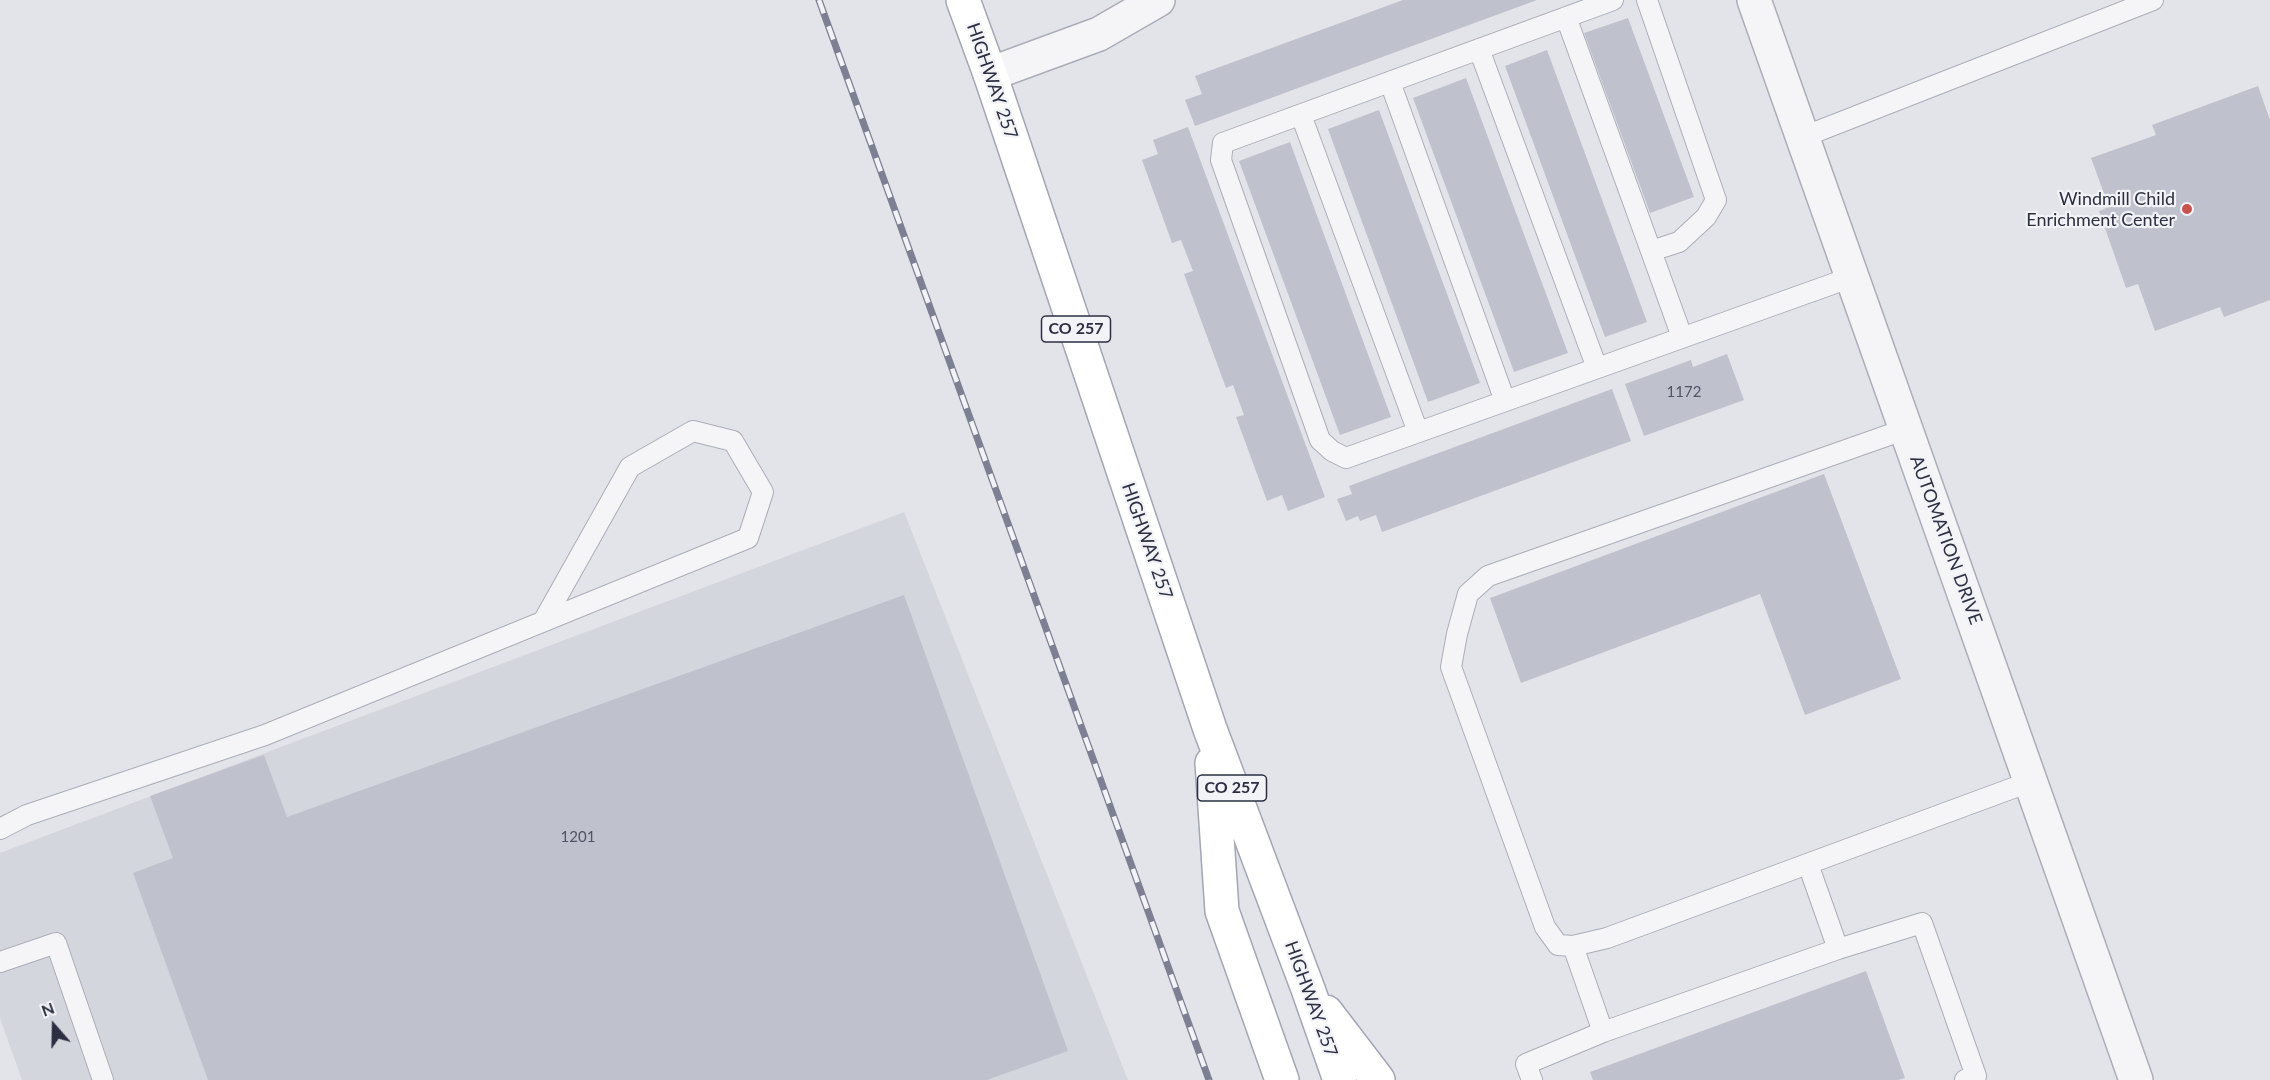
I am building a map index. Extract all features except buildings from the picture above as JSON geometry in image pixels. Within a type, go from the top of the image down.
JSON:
[{"type":"main road","name":"HIGHWAY 257","points":[[963,0],[990,74],[1210,729],[1340,1080]]},
{"type":"main road","points":[[1210,729],[1222,911],[1282,1080]]},
{"type":"main road","points":[[1308,989],[1377,1080]]},
{"type":"street","points":[[990,74],[1099,34],[1158,0]]},
{"type":"street","name":"AUTOMATION DRIVE","points":[[1754,0],[2136,1080]]},
{"type":"lane","points":[[1612,0],[1223,143],[1221,160],[1320,440],[1332,451],[1346,458],[1852,277]]},
{"type":"lane","points":[[1647,0],[1716,200],[1706,216],[1679,242],[1651,251]]},
{"type":"lane","points":[[1803,137],[2153,0]]},
{"type":"lane","points":[[1566,17],[1682,337]]},
{"type":"lane","points":[[1479,49],[1597,368]]},
{"type":"lane","points":[[1390,82],[1505,401]]},
{"type":"lane","points":[[1301,115],[1418,432]]},
{"type":"lane","points":[[1906,429],[1488,576],[1468,594],[1451,668],[1545,927],[1558,945],[1574,946],[1607,938],[2032,781]]},
{"type":"lane","points":[[0,830],[27,815],[265,735],[748,537],[763,492],[733,441],[693,431],[630,468],[544,620]]},
{"type":"lane","points":[[1808,864],[1838,949]]},
{"type":"lane","points":[[1532,1080],[1526,1064],[1602,1032],[1838,949],[1922,923],[1971,1078]]},
{"type":"lane","points":[[0,962],[56,943],[104,1080]]},
{"type":"lane","points":[[1574,946],[1602,1032]]},
{"type":"shaded area","points":[[904,512],[1128,1080],[22,1080],[0,1018],[0,853]]},
{"type":"railway","points":[[819,0],[1209,1080]]},
{"type":"place","name":"Windmill Child Enrichment Center","points":[[2187,209]]}]
